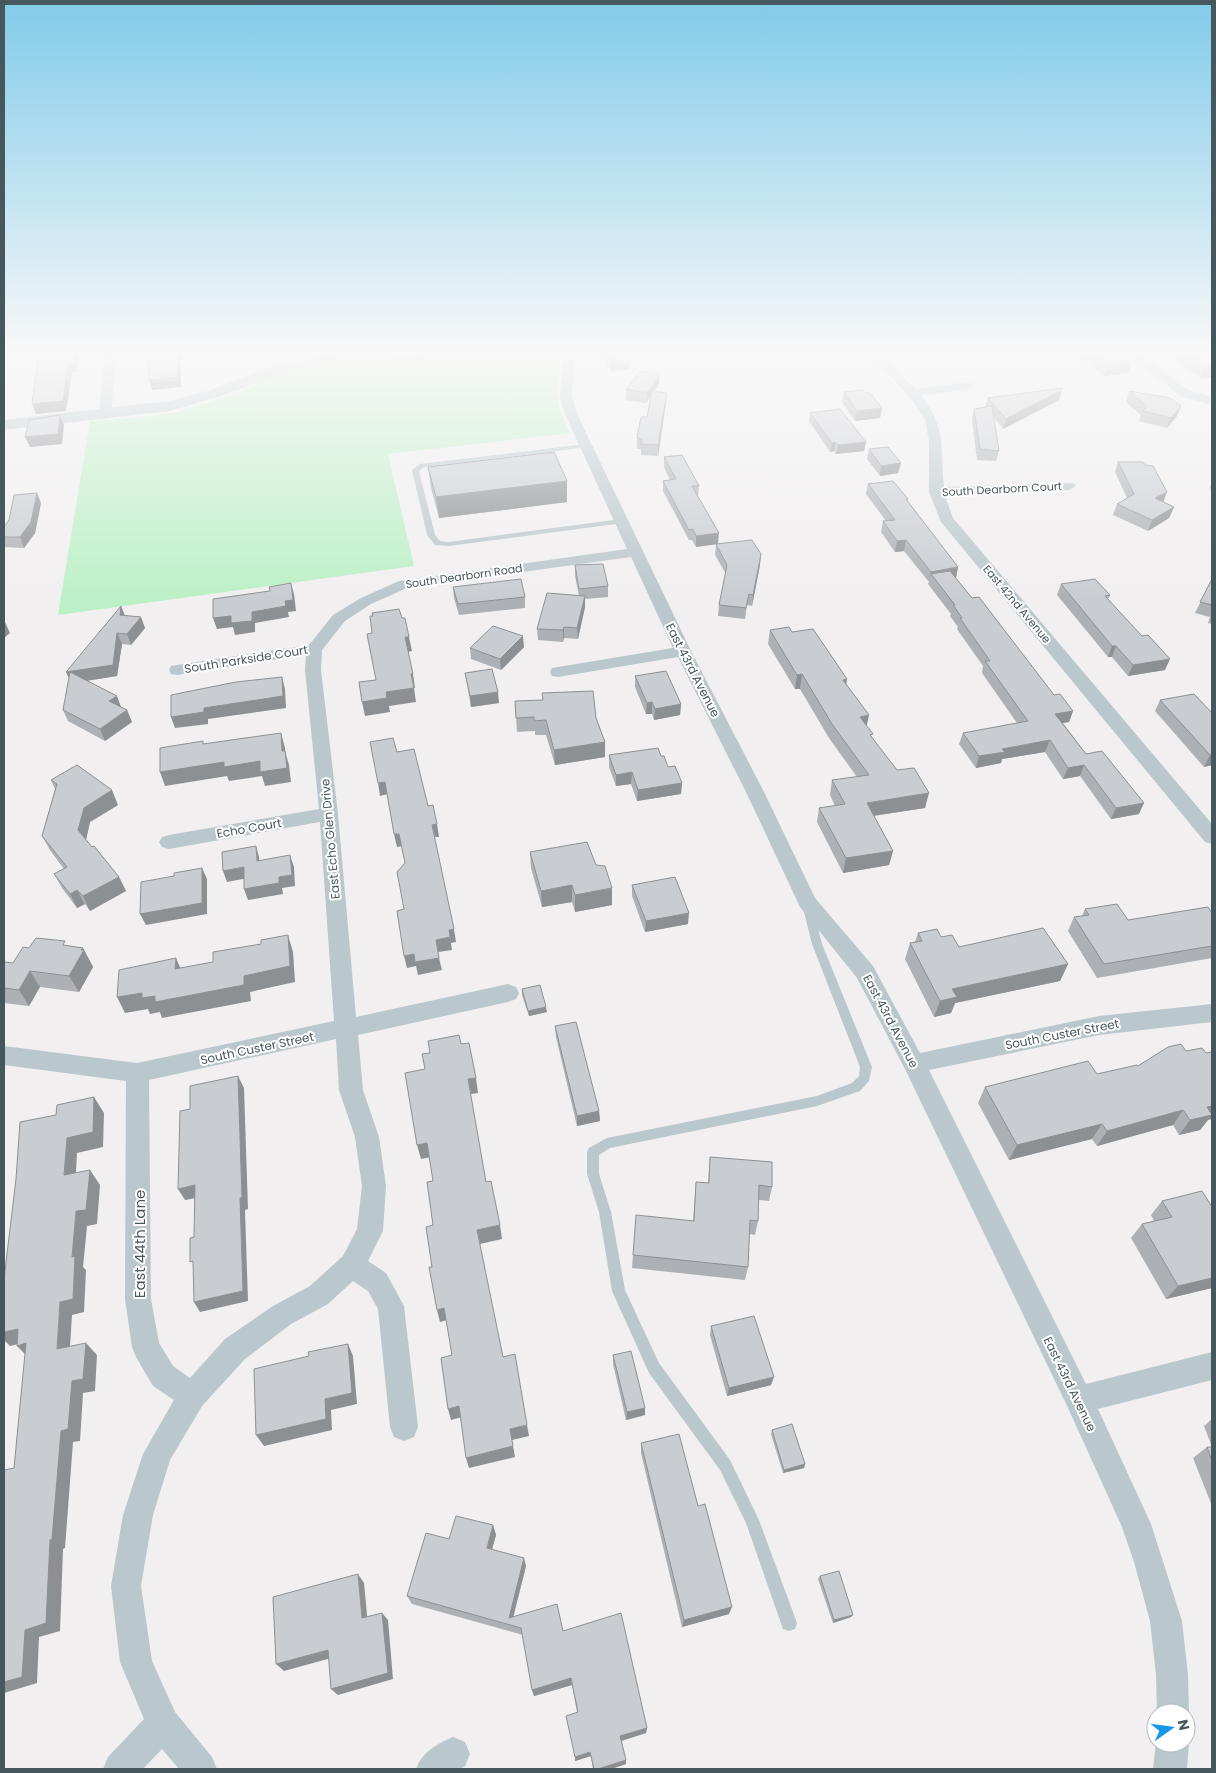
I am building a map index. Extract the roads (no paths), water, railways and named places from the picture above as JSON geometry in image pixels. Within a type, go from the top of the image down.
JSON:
[{"type":"street","name":"East 43rd Avenue","points":[[580,434],[683,652],[755,792],[807,902],[865,972],[914,1064],[1079,1400],[1136,1524],[1149,1562],[1166,1621],[1172,1675],[1173,1703]]},
{"type":"street","name":"East 42nd Avenue","points":[[934,434],[936,492],[938,505],[946,520],[1212,837]]},
{"type":"street","name":"South Dearborn Court","points":[[936,492],[1069,486]]},
{"type":"street","name":"South Dearborn Road","points":[[314,649],[339,618],[366,601],[404,584],[636,552]]},
{"type":"street","name":"South Parkside Court","points":[[177,670],[314,649]]},
{"type":"street","name":"East Echo Glen Drive","points":[[200,1769],[163,1724],[136,1662],[126,1586],[138,1515],[158,1454],[192,1396],[235,1350],[282,1315],[319,1295],[352,1265],[370,1232],[374,1186],[367,1137],[351,1090],[329,814],[313,670],[314,649]]},
{"type":"street","points":[[558,672],[683,652]]},
{"type":"street","name":"Echo Court","points":[[169,842],[329,814]]},
{"type":"street","name":"South Custer Street","points":[[4,1055],[137,1073],[508,993]]},
{"type":"street","name":"South Custer Street","points":[[914,1064],[1111,1024],[1166,1015],[1212,1013]]},
{"type":"street","name":"East 44th Lane","points":[[137,1073],[140,1158],[138,1299],[146,1347],[163,1376],[192,1396]]},
{"type":"street","points":[[352,1265],[377,1282],[391,1306],[404,1427]]},
{"type":"street","points":[[1079,1400],[1212,1366]]},
{"type":"street","points":[[120,1769],[163,1724]]},
{"type":"street","points":[[1170,1769],[1171,1753]]},
{"type":"lane","points":[[586,446],[422,465],[415,470],[431,536],[438,543],[449,544],[621,521]]},
{"type":"lane","points":[[789,1623],[752,1520],[725,1465],[654,1368],[619,1291],[605,1212],[593,1174],[593,1152],[607,1143],[817,1101],[856,1087],[865,1078],[866,1067],[816,944],[807,902]]}]
